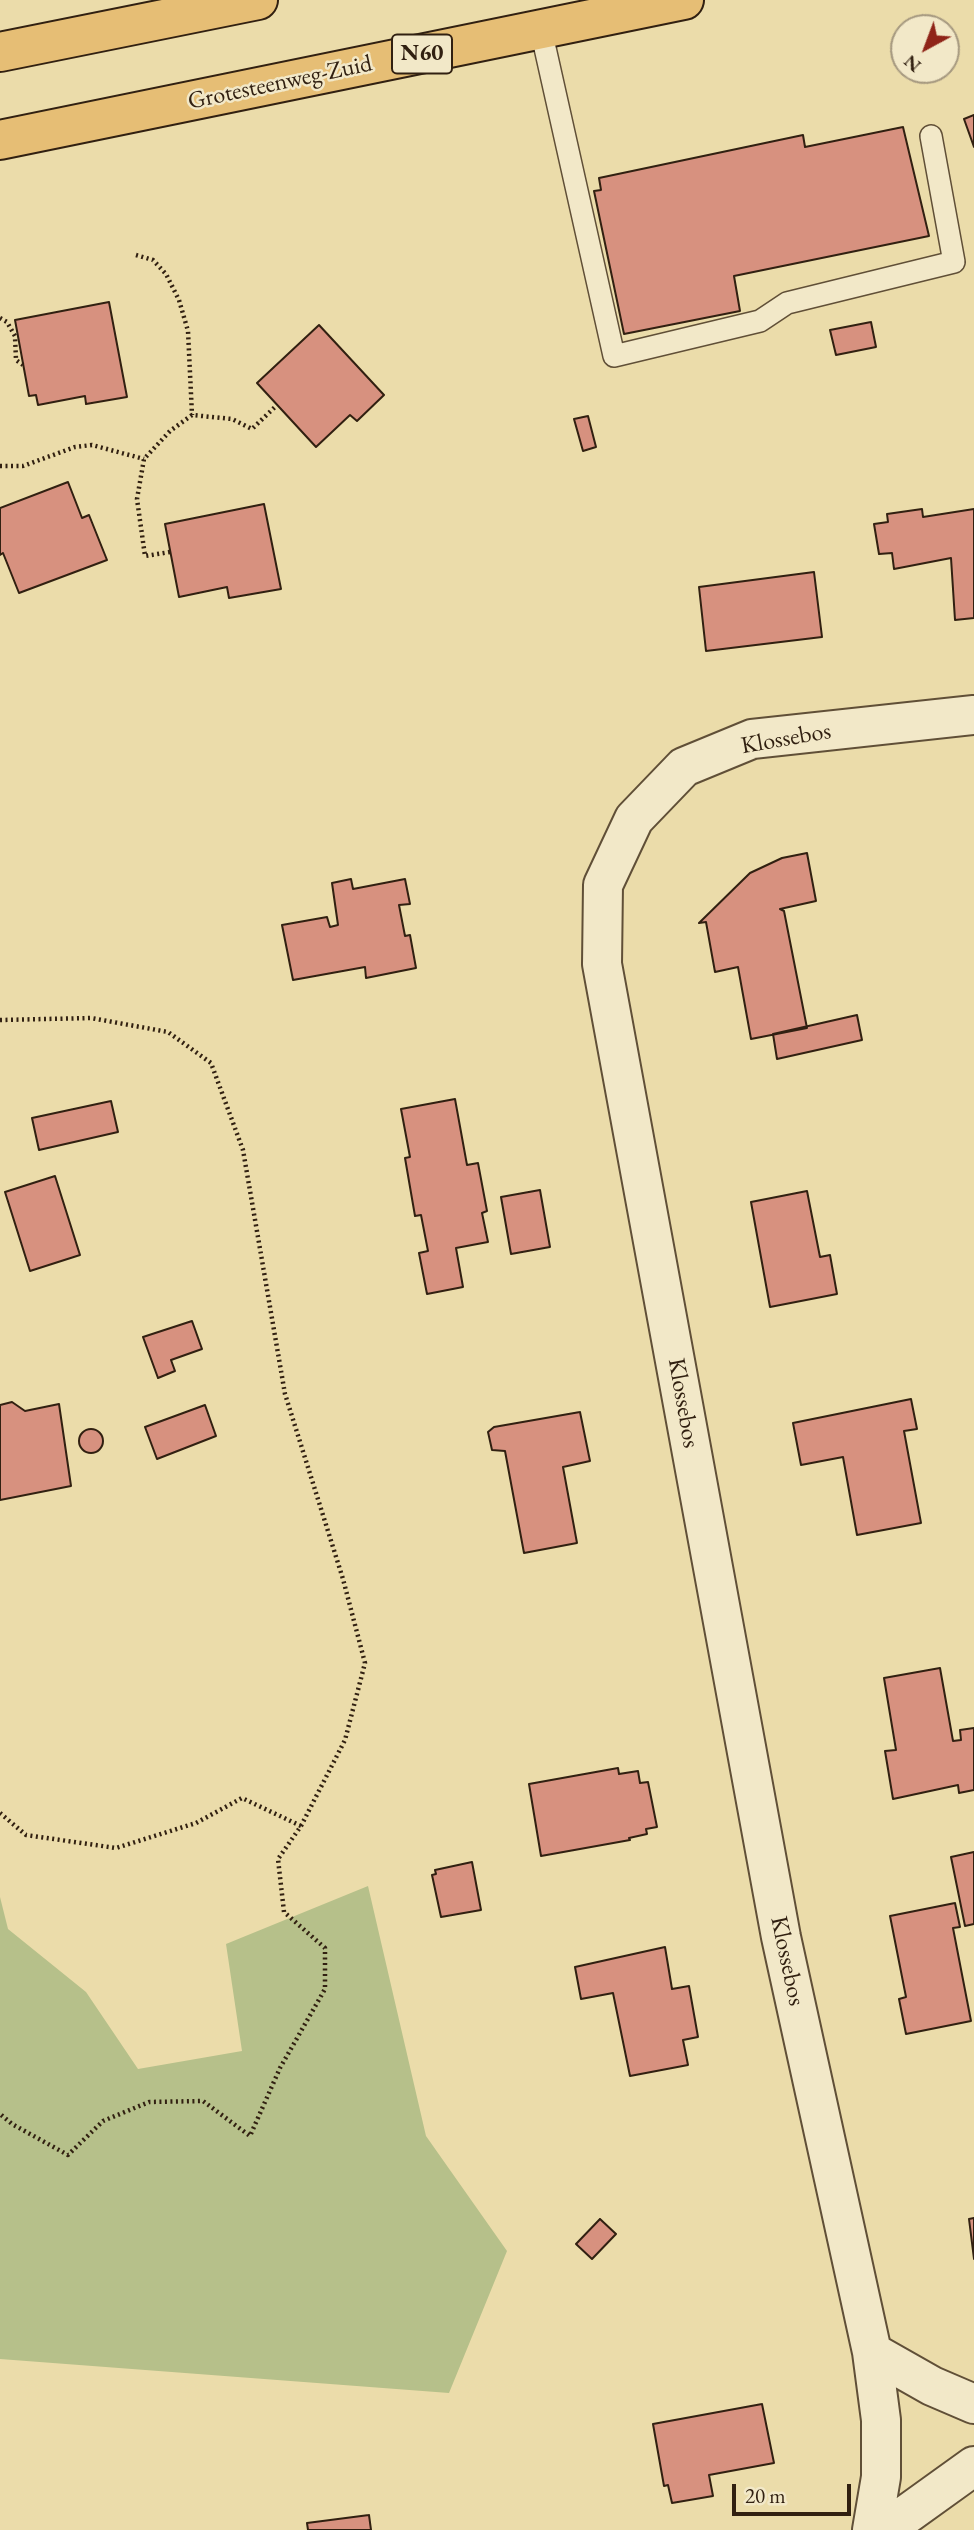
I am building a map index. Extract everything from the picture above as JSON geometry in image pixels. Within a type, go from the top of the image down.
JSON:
[{"type":"highway","points":[[0,52],[173,8],[258,0]]},
{"type":"highway","name":"Grotesteenweg-Zuid","points":[[0,140],[684,0]]},
{"type":"street","name":"Klossebos","points":[[872,2530],[881,2477],[881,2420],[872,2352],[781,1937],[602,964],[603,886],[634,819],[684,767],[752,740],[974,715]]},
{"type":"street","points":[[872,2352],[932,2386],[974,2404]]},
{"type":"street","points":[[885,2530],[974,2466]]},
{"type":"lane","points":[[541,30],[614,356],[761,321],[787,303],[954,262],[931,136]]},
{"type":"path","points":[[136,255],[153,260],[166,274],[179,300],[188,331],[192,415]]},
{"type":"path","points":[[0,318],[7,322],[15,336],[16,360],[23,365]]},
{"type":"path","points":[[170,552],[145,556],[137,499],[145,458],[170,431],[192,415],[232,419],[252,429],[277,405]]},
{"type":"path","points":[[0,466],[23,466],[75,447],[92,445],[145,458]]},
{"type":"path","points":[[0,1020],[91,1018],[168,1032],[211,1063],[243,1150],[285,1394],[343,1579],[365,1663],[345,1741],[300,1826],[278,1859],[284,1912],[325,1948],[325,1989],[280,2068],[250,2136],[203,2102],[149,2102],[103,2120],[68,2155],[12,2124],[0,2114]]},
{"type":"path","points":[[0,1813],[26,1835],[116,1848],[196,1823],[242,1798],[300,1826]]},
{"type":"green space","points":[[368,1886],[426,2136],[507,2251],[449,2393],[0,2359],[0,1897],[8,1929],[86,1992],[138,2069],[242,2051],[226,1944]]},
{"type":"building","points":[[974,115],[974,147],[964,119]]},
{"type":"building","points":[[903,127],[929,236],[734,276],[740,311],[624,334],[594,191],[601,190],[599,178],[803,135],[805,147]]},
{"type":"building","points":[[109,302],[127,397],[86,404],[85,396],[38,405],[36,395],[29,396],[15,320]]},
{"type":"building","points":[[871,322],[876,347],[836,355],[830,330]]},
{"type":"building","points":[[319,325],[384,395],[357,421],[350,415],[316,447],[257,383]]},
{"type":"building","points":[[588,416],[596,447],[583,451],[574,419]]},
{"type":"building","points":[[68,482],[82,518],[89,515],[107,560],[19,593],[3,553],[0,555],[0,508]]},
{"type":"building","points":[[264,504],[281,589],[229,598],[227,587],[179,597],[165,524]]},
{"type":"building","points":[[922,509],[923,517],[974,509],[974,618],[955,620],[951,558],[894,569],[892,553],[879,554],[874,524],[888,522],[887,514]]},
{"type":"building","points":[[814,572],[822,637],[706,651],[699,587]]},
{"type":"building","points":[[807,853],[816,901],[780,909],[784,911],[807,1028],[751,1039],[738,967],[715,972],[706,922],[699,923],[750,873],[782,858]]},
{"type":"building","points":[[351,879],[353,889],[405,879],[410,904],[399,905],[405,936],[410,935],[416,968],[366,978],[365,967],[293,980],[282,925],[327,917],[330,927],[338,925],[332,883]]},
{"type":"building","points":[[857,1015],[862,1040],[777,1059],[773,1034]]},
{"type":"building","points":[[455,1099],[467,1165],[478,1163],[487,1211],[482,1213],[488,1242],[456,1248],[463,1287],[427,1294],[419,1253],[428,1251],[421,1215],[415,1216],[405,1158],[410,1157],[401,1109]]},
{"type":"building","points":[[111,1101],[118,1132],[39,1150],[32,1118]]},
{"type":"building","points":[[55,1176],[80,1255],[30,1271],[5,1192]]},
{"type":"building","points":[[540,1190],[550,1247],[511,1254],[501,1197]]},
{"type":"building","points":[[807,1191],[820,1257],[830,1255],[837,1294],[770,1307],[751,1202]]},
{"type":"building","points":[[192,1321],[202,1349],[171,1360],[175,1371],[158,1378],[143,1337]]},
{"type":"building","points":[[911,1399],[917,1429],[904,1431],[921,1523],[857,1535],[843,1457],[801,1465],[793,1423]]},
{"type":"building","points":[[12,1402],[25,1411],[59,1404],[71,1486],[0,1500],[0,1405]]},
{"type":"building","points":[[205,1405],[216,1436],[157,1459],[145,1427]]},
{"type":"building","points":[[580,1412],[590,1461],[563,1467],[577,1543],[524,1553],[505,1451],[492,1450],[488,1432],[494,1427]]},
{"type":"building","points":[[91,1429],[102,1436],[103,1441],[96,1452],[91,1453],[80,1446],[79,1441],[86,1430]]},
{"type":"building","points":[[940,1668],[953,1741],[961,1740],[960,1730],[974,1728],[974,1790],[959,1793],[958,1785],[893,1799],[885,1751],[896,1750],[884,1678]]},
{"type":"building","points":[[618,1768],[619,1774],[638,1771],[640,1783],[648,1782],[657,1827],[646,1829],[647,1834],[629,1838],[630,1840],[541,1856],[529,1784]]},
{"type":"building","points":[[974,1852],[974,1924],[965,1926],[951,1857]]},
{"type":"building","points":[[472,1862],[481,1910],[441,1917],[432,1875],[436,1874],[435,1870]]},
{"type":"building","points":[[955,1903],[960,1927],[953,1928],[971,2021],[906,2034],[899,1999],[906,1997],[890,1916]]},
{"type":"building","points":[[665,1947],[672,1989],[689,1986],[698,2037],[683,2040],[688,2065],[630,2076],[613,1993],[581,1999],[575,1967]]},
{"type":"building","points":[[974,2218],[974,2259],[969,2219]]},
{"type":"building","points":[[600,2219],[616,2234],[592,2259],[576,2244]]},
{"type":"building","points":[[762,2404],[774,2463],[709,2475],[713,2496],[672,2503],[668,2485],[664,2486],[653,2424]]},
{"type":"building","points":[[369,2515],[371,2530],[308,2530],[307,2523]]}]
